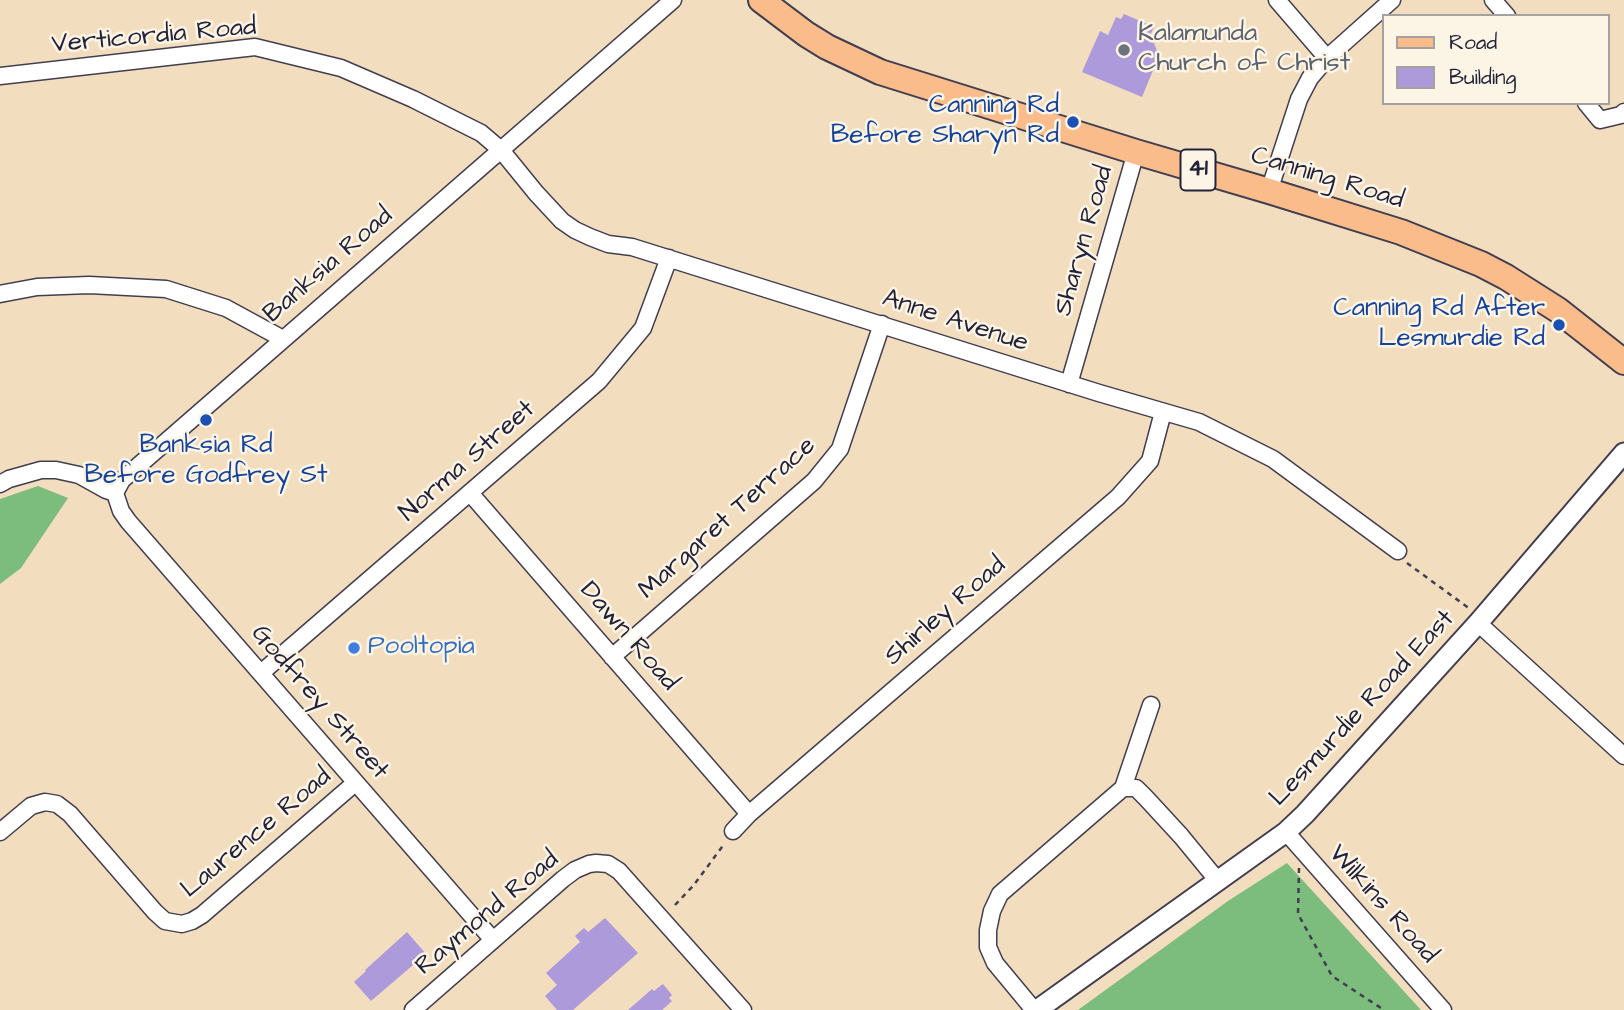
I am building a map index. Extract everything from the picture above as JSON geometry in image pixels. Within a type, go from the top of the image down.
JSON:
[{"type":"main road","name":"Canning Road","points":[[761,0],[827,47],[880,72],[1401,232],[1481,264],[1558,310],[1624,362]]},
{"type":"street","name":"Banksia Road","points":[[115,492],[122,480],[673,0]]},
{"type":"street","points":[[1277,0],[1327,58]]},
{"type":"street","points":[[1269,191],[1299,99],[1310,78],[1327,58],[1392,0]]},
{"type":"street","points":[[1493,0],[1505,14]]},
{"type":"street","name":"Verticordia Road","points":[[0,76],[254,47],[341,68],[448,115],[481,133],[501,150]]},
{"type":"street","points":[[1588,105],[1600,120],[1624,112]]},
{"type":"street","name":"Anne Avenue","points":[[501,150],[550,209],[575,230],[608,244],[632,247],[1199,422],[1273,459],[1398,551]]},
{"type":"street","name":"Sharyn Road","points":[[1069,384],[1136,152]]},
{"type":"street","name":"Norma Street","points":[[261,673],[599,381],[643,328],[668,258]]},
{"type":"street","points":[[0,294],[37,287],[89,285],[166,289],[226,308],[283,339]]},
{"type":"street","name":"Margaret Terrace","points":[[612,657],[814,481],[841,449],[882,324]]},
{"type":"street","name":"Shirley Road","points":[[733,831],[749,814],[1118,497],[1150,461],[1163,412]]},
{"type":"street","name":"Lesmurdie Road East","points":[[1035,1010],[1286,832],[1478,623],[1624,453]]},
{"type":"street","points":[[0,484],[41,470],[56,470],[79,475],[115,492]]},
{"type":"street","name":"Godfrey Street","points":[[115,492],[121,511],[128,521],[493,940]]},
{"type":"street","name":"Dawn Road","points":[[470,493],[749,814]]},
{"type":"street","points":[[1478,623],[1624,756]]},
{"type":"street","points":[[1035,1010],[995,963],[988,947],[992,911],[1000,894],[1122,788],[1151,705]]},
{"type":"street","name":"Laurence Road","points":[[0,832],[31,806],[45,802],[57,804],[70,814],[155,912],[165,920],[182,924],[202,915],[355,783]]},
{"type":"street","points":[[1122,788],[1136,788],[1146,797],[1217,881]]},
{"type":"street","name":"Wilkins Road","points":[[1286,832],[1443,1010]]},
{"type":"street","name":"Raymond Road","points":[[413,1010],[575,870],[589,864],[613,866],[743,1010]]},
{"type":"path","points":[[1398,551],[1403,560],[1475,613],[1478,623]]},
{"type":"path","points":[[675,905],[693,886],[733,831]]},
{"type":"path","points":[[1299,848],[1298,914],[1332,976],[1384,1010]]},
{"type":"green space","points":[[38,486],[68,498],[21,568],[0,584],[0,499]]},
{"type":"green space","points":[[1287,863],[1421,1010],[1078,1010],[1228,901]]},
{"type":"building","name":"Kalamunda Church of Christ","points":[[1124,14],[1154,27],[1148,40],[1154,43],[1159,56],[1142,97],[1082,72],[1100,31],[1108,35],[1116,17],[1121,19]]},
{"type":"building","points":[[605,918],[638,953],[573,1010],[557,1010],[545,996],[557,985],[546,973],[580,942],[575,936],[584,928],[588,932]]},
{"type":"building","points":[[407,932],[426,954],[371,1001],[354,982]]},
{"type":"building","points":[[663,984],[672,995],[669,998],[672,1001],[662,1010],[628,1010],[652,989],[654,991]]},
{"type":"place","name":"Kalamunda Church of Christ","points":[[1124,50]]},
{"type":"place","name":"Canning Rd Before Sharyn Rd","points":[[1073,122]]},
{"type":"place","name":"Canning Rd After Lesmurdie Rd","points":[[1559,325]]},
{"type":"place","name":"Banksia Rd Before Godfrey St","points":[[206,420]]},
{"type":"place","name":"Pooltopia","points":[[354,648]]}]
